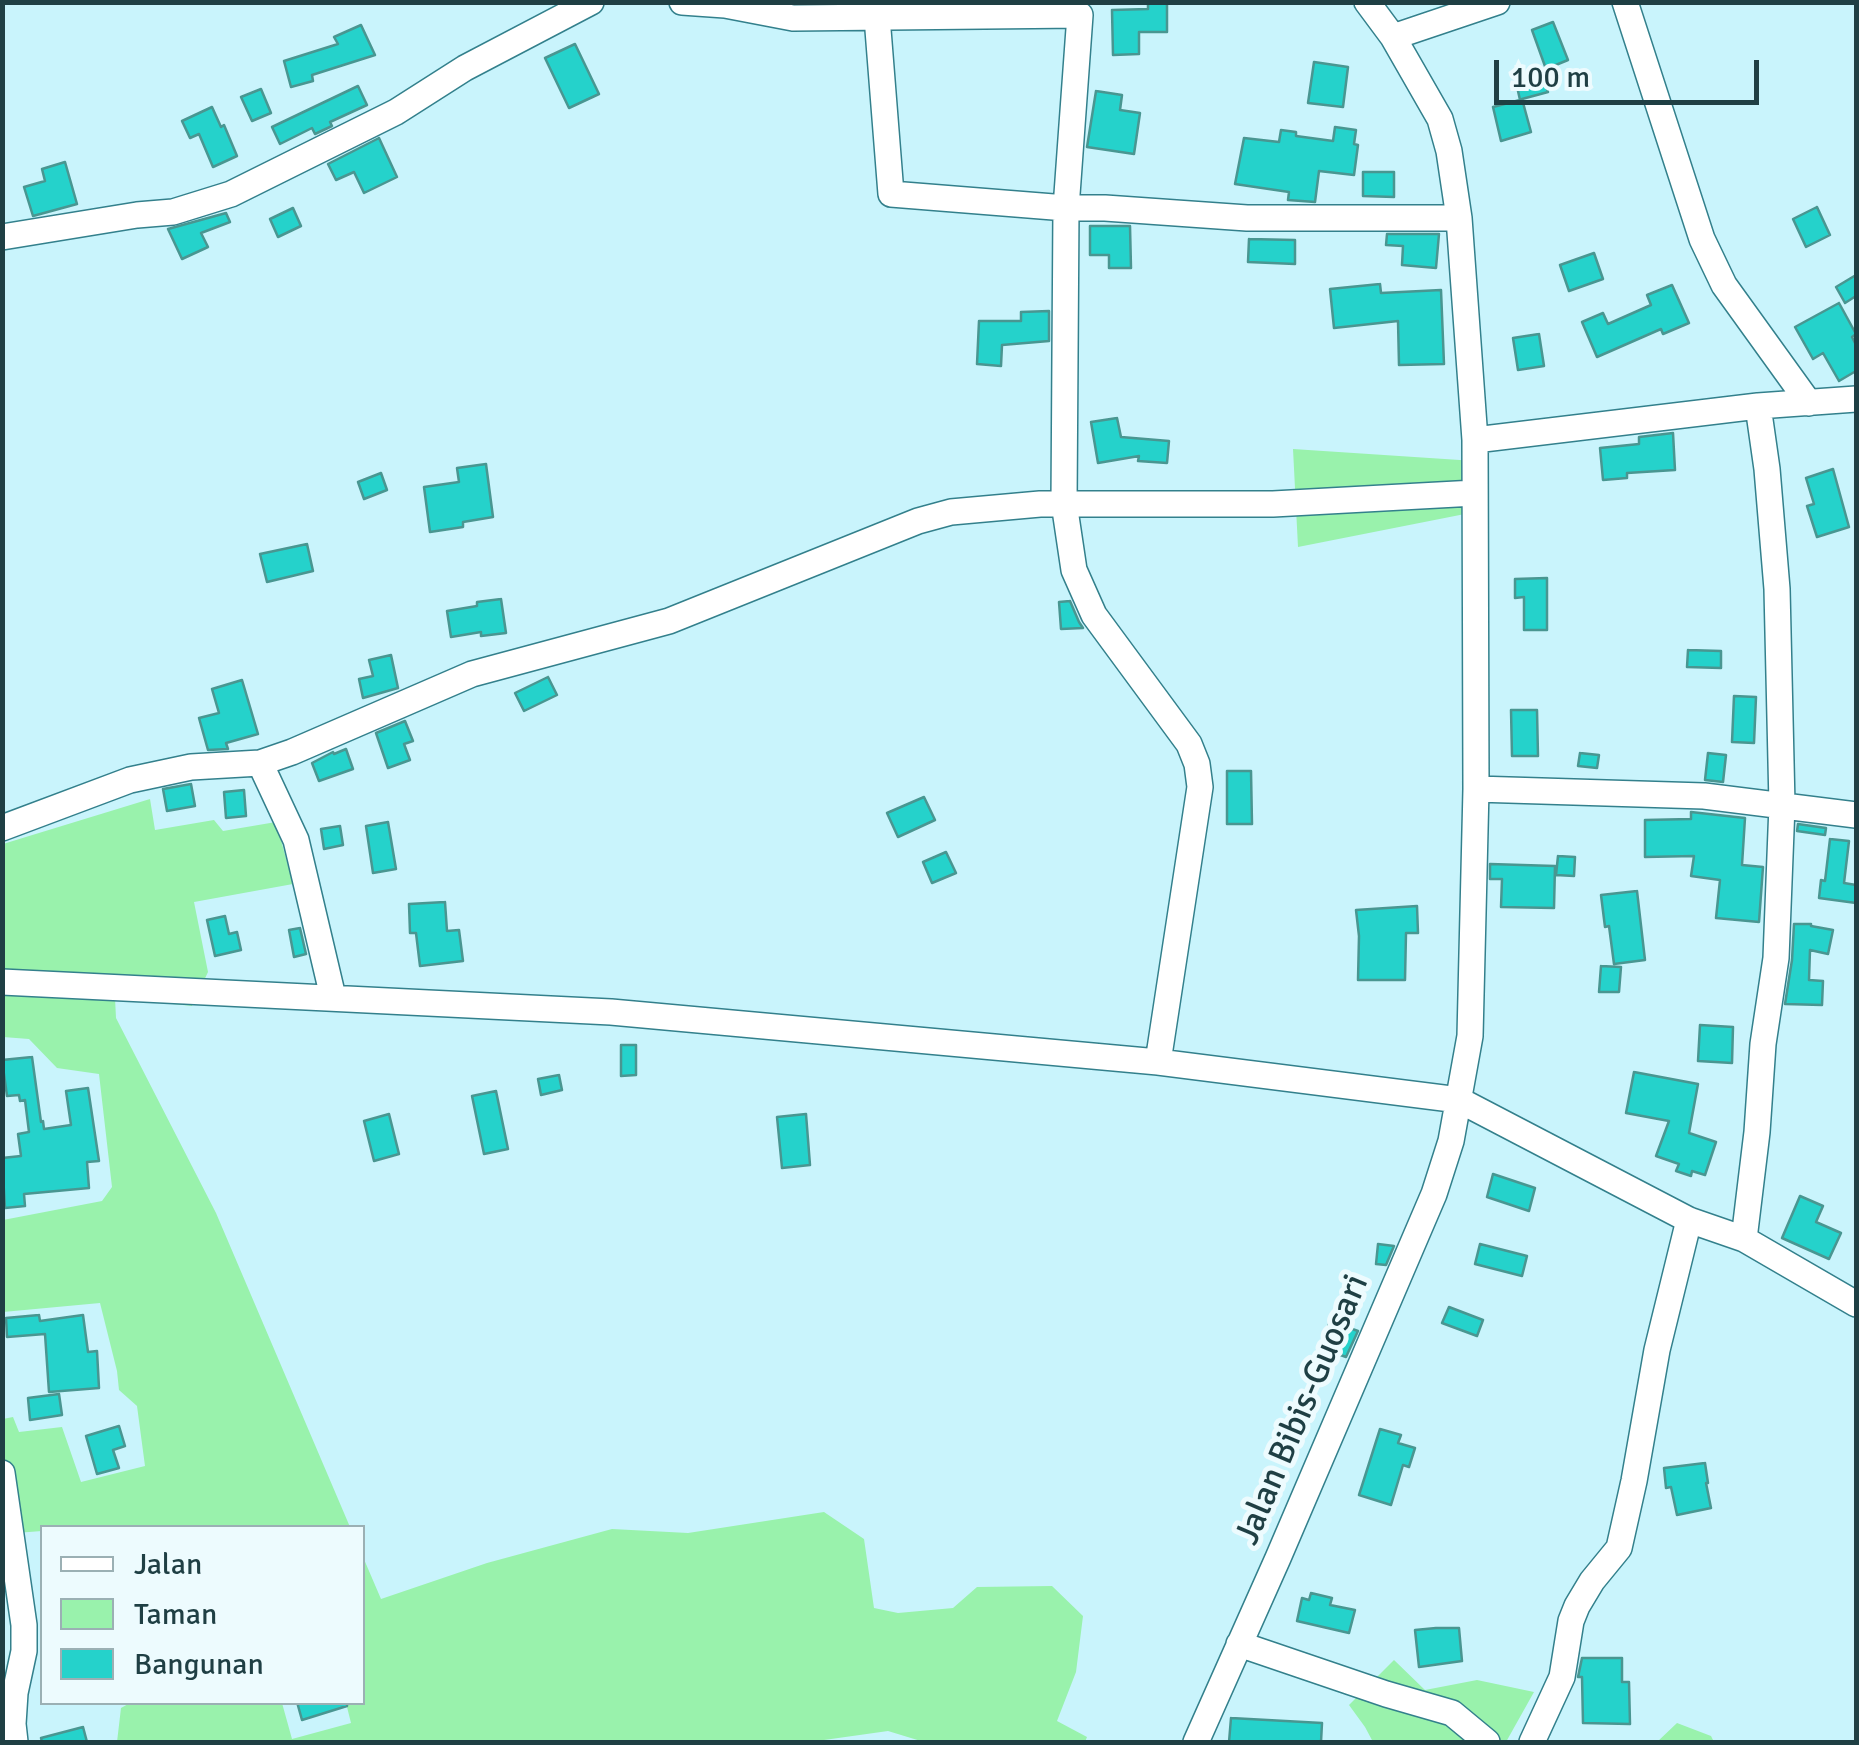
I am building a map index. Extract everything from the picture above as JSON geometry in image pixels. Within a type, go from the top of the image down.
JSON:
[{"type":"street","points":[[2,237],[137,214],[172,212],[232,194],[396,112],[466,68],[591,2]]},
{"type":"street","points":[[682,2],[725,5],[793,18],[1080,15],[1066,208],[1064,503],[1074,570],[1094,615],[1189,744],[1200,787],[1158,1062]]},
{"type":"street","name":"Jalan Bibis-Guosari","points":[[1196,1742],[1434,1194],[1451,1141],[1470,1036],[1476,788],[1475,493],[1459,218],[1440,119],[1392,36],[1367,2]]},
{"type":"street","points":[[1392,36],[1497,2]]},
{"type":"street","points":[[1625,2],[1702,239],[1724,285],[1809,403]]},
{"type":"street","points":[[877,17],[891,194],[1247,218],[1459,218]]},
{"type":"street","points":[[1474,440],[1758,406],[1856,399]]},
{"type":"street","points":[[1744,1239],[1763,1044],[1776,958],[1782,804],[1778,589],[1758,406]]},
{"type":"street","points":[[2,828],[130,780],[191,767],[260,763],[472,674],[669,621],[918,521],[951,512],[1064,503],[1273,504],[1475,493]]},
{"type":"street","points":[[260,763],[296,840],[333,997]]},
{"type":"street","points":[[1476,788],[1704,796],[1856,814]]},
{"type":"street","points":[[2,982],[611,1012],[1158,1062],[1459,1100],[1689,1220],[1744,1239],[1856,1304]]},
{"type":"street","points":[[1532,1742],[1562,1677],[1576,1606],[1619,1548],[1656,1350],[1689,1220]]},
{"type":"street","points":[[2,1473],[24,1625],[24,1651],[11,1674],[15,1742]]},
{"type":"street","points":[[1239,1644],[1452,1712],[1488,1742]]},
{"type":"green space","points":[[1293,449],[1475,461],[1475,512],[1298,547]]},
{"type":"green space","points":[[150,799],[155,830],[214,820],[223,831],[276,822],[293,884],[194,902],[208,972],[192,1006],[115,998],[116,1018],[216,1213],[349,1525],[40,1525],[40,1531],[3,1534],[3,1419],[13,1417],[19,1432],[62,1427],[81,1482],[145,1466],[137,1406],[119,1390],[100,1303],[3,1312],[3,1220],[102,1201],[112,1187],[99,1074],[57,1068],[29,1039],[3,1037],[3,844]]},
{"type":"green space","points":[[824,1512],[864,1539],[874,1608],[898,1613],[953,1608],[977,1587],[1052,1586],[1083,1616],[1076,1672],[1057,1721],[1087,1737],[1085,1742],[924,1742],[888,1731],[823,1742],[117,1742],[121,1708],[126,1705],[283,1705],[292,1739],[351,1723],[346,1705],[365,1705],[365,1562],[381,1599],[487,1563],[612,1529],[688,1533]]},
{"type":"green space","points":[[1394,1660],[1425,1690],[1477,1680],[1534,1692],[1506,1742],[1373,1742],[1349,1705]]},
{"type":"green space","points":[[1677,1723],[1711,1736],[1714,1742],[1657,1742]]},
{"type":"building","points":[[1148,2],[1167,2],[1167,32],[1139,32],[1139,54],[1113,55],[1112,10],[1148,9]]},
{"type":"building","points":[[1553,22],[1568,60],[1546,69],[1532,30]]},
{"type":"building","points":[[361,25],[375,55],[312,75],[313,81],[291,87],[284,61],[338,44],[334,37]]},
{"type":"building","points":[[575,44],[599,94],[569,108],[545,58]]},
{"type":"building","points":[[1314,62],[1348,67],[1343,107],[1308,103]]},
{"type":"building","points":[[1543,76],[1548,92],[1522,99],[1531,132],[1501,141],[1493,107],[1520,100],[1516,82]]},
{"type":"building","points":[[358,86],[367,105],[330,122],[332,126],[315,134],[312,128],[280,144],[272,127]]},
{"type":"building","points":[[261,89],[271,113],[252,121],[241,97]]},
{"type":"building","points":[[1096,91],[1122,95],[1120,110],[1140,113],[1134,154],[1087,147]]},
{"type":"building","points":[[212,107],[237,156],[213,167],[199,134],[190,138],[182,121]]},
{"type":"building","points":[[1335,127],[1356,130],[1354,175],[1319,171],[1315,202],[1288,200],[1289,192],[1235,184],[1244,138],[1279,142],[1281,130],[1333,141]]},
{"type":"building","points":[[379,138],[397,177],[364,193],[354,172],[336,180],[328,164]]},
{"type":"building","points":[[65,162],[77,204],[33,216],[24,187],[45,181],[42,169]]},
{"type":"building","points":[[1363,172],[1394,172],[1394,197],[1363,196]]},
{"type":"building","points":[[1817,207],[1830,235],[1806,247],[1793,219]]},
{"type":"building","points":[[293,208],[301,226],[278,237],[270,219]]},
{"type":"building","points":[[226,213],[230,222],[201,233],[208,247],[182,259],[168,229]]},
{"type":"building","points":[[1090,226],[1130,226],[1131,268],[1109,268],[1109,255],[1090,255]]},
{"type":"building","points":[[1387,234],[1439,234],[1436,268],[1402,265],[1403,246],[1386,245]]},
{"type":"building","points":[[1249,239],[1295,240],[1295,264],[1248,262]]},
{"type":"building","points":[[1594,253],[1603,279],[1569,291],[1560,265]]},
{"type":"building","points":[[1856,275],[1856,296],[1845,303],[1836,287]]},
{"type":"building","points":[[1380,284],[1381,293],[1441,290],[1444,364],[1399,365],[1398,321],[1334,328],[1330,289]]},
{"type":"building","points":[[1672,285],[1689,323],[1663,334],[1661,329],[1597,357],[1582,322],[1603,313],[1608,324],[1651,305],[1647,295]]},
{"type":"building","points":[[1839,303],[1856,334],[1852,337],[1856,345],[1856,371],[1839,381],[1823,353],[1813,359],[1795,327]]},
{"type":"building","points":[[1049,311],[1049,341],[1002,345],[1001,366],[977,364],[979,321],[1021,321],[1021,312]]},
{"type":"building","points":[[1539,334],[1544,366],[1518,370],[1513,338]]},
{"type":"building","points":[[1117,418],[1121,437],[1169,441],[1167,463],[1138,461],[1139,456],[1098,463],[1091,422]]},
{"type":"building","points":[[1673,433],[1675,470],[1627,473],[1627,478],[1603,480],[1600,448],[1639,444],[1639,437]]},
{"type":"building","points":[[486,464],[493,517],[430,532],[424,487],[459,482],[457,468]]},
{"type":"building","points":[[1833,469],[1849,527],[1817,537],[1807,506],[1814,504],[1806,478]]},
{"type":"building","points":[[381,473],[387,490],[364,499],[358,482]]},
{"type":"building","points":[[307,544],[313,571],[267,582],[260,554]]},
{"type":"building","points":[[1547,578],[1547,630],[1524,630],[1524,597],[1515,598],[1515,579]]},
{"type":"building","points":[[501,599],[506,633],[451,637],[447,611]]},
{"type":"building","points":[[1070,601],[1083,628],[1061,629],[1059,602]]},
{"type":"building","points":[[1688,650],[1721,651],[1721,668],[1687,667]]},
{"type":"building","points":[[391,655],[398,688],[363,698],[359,679],[373,676],[369,660]]},
{"type":"building","points":[[548,677],[557,695],[524,711],[515,693]]},
{"type":"building","points":[[242,680],[258,734],[226,743],[228,749],[208,750],[199,718],[219,713],[212,689]]},
{"type":"building","points":[[1734,696],[1756,697],[1754,743],[1732,742]]},
{"type":"building","points":[[1511,710],[1537,710],[1538,756],[1512,756]]},
{"type":"building","points":[[405,721],[413,741],[404,744],[410,760],[388,768],[376,733]]},
{"type":"building","points":[[346,749],[353,769],[319,781],[312,763]]},
{"type":"building","points":[[1580,753],[1599,755],[1597,768],[1578,766]]},
{"type":"building","points":[[1708,753],[1726,755],[1723,782],[1705,780]]},
{"type":"building","points":[[1227,771],[1251,771],[1252,824],[1227,824]]},
{"type":"building","points":[[191,784],[195,806],[167,811],[163,789]]},
{"type":"building","points":[[244,790],[246,816],[226,818],[224,792]]},
{"type":"building","points":[[924,797],[935,820],[898,837],[887,813]]},
{"type":"building","points":[[1691,812],[1745,818],[1742,865],[1763,867],[1759,922],[1716,918],[1720,880],[1691,876],[1694,856],[1645,857],[1645,820],[1691,819]]},
{"type":"building","points":[[388,822],[396,869],[373,873],[366,826]]},
{"type":"building","points":[[1798,824],[1826,828],[1825,835],[1797,831]]},
{"type":"building","points":[[340,826],[343,845],[324,849],[321,829]]},
{"type":"building","points":[[1830,839],[1849,841],[1844,883],[1856,885],[1856,903],[1819,898]]},
{"type":"building","points":[[946,852],[956,873],[932,883],[923,862]]},
{"type":"building","points":[[1558,856],[1575,857],[1574,876],[1556,875]]},
{"type":"building","points":[[1490,864],[1555,866],[1554,908],[1501,907],[1502,879],[1490,879]]},
{"type":"building","points":[[1637,891],[1645,960],[1614,964],[1601,895]]},
{"type":"building","points":[[445,902],[447,931],[459,930],[463,961],[420,966],[416,933],[410,933],[409,904]]},
{"type":"building","points":[[1417,906],[1418,933],[1406,933],[1405,980],[1358,980],[1356,910]]},
{"type":"building","points":[[225,916],[229,934],[237,932],[241,950],[215,956],[207,920]]},
{"type":"building","points":[[1794,924],[1833,930],[1828,954],[1810,950],[1809,980],[1823,981],[1822,1005],[1785,1004]]},
{"type":"building","points":[[300,928],[306,954],[294,957],[289,930]]},
{"type":"building","points":[[1601,966],[1621,967],[1619,992],[1599,992]]},
{"type":"building","points":[[1700,1025],[1733,1027],[1732,1063],[1698,1061]]},
{"type":"building","points":[[621,1045],[636,1045],[636,1075],[621,1076]]},
{"type":"building","points":[[32,1057],[44,1129],[71,1125],[66,1091],[88,1088],[99,1161],[87,1162],[89,1188],[24,1194],[25,1206],[5,1208],[2,1158],[21,1156],[18,1134],[29,1132],[25,1100],[20,1101],[19,1095],[7,1096],[2,1060]]},
{"type":"building","points":[[1634,1072],[1698,1084],[1689,1133],[1716,1142],[1705,1175],[1676,1171],[1679,1164],[1656,1156],[1669,1121],[1626,1113]]},
{"type":"building","points":[[559,1075],[562,1090],[541,1095],[538,1079]]},
{"type":"building","points":[[496,1091],[508,1149],[484,1154],[472,1096]]},
{"type":"building","points":[[389,1114],[399,1154],[374,1161],[364,1121]]},
{"type":"building","points":[[806,1114],[810,1165],[782,1168],[777,1117]]},
{"type":"building","points":[[1493,1174],[1535,1188],[1529,1211],[1487,1197]]},
{"type":"building","points":[[1800,1196],[1823,1206],[1816,1222],[1841,1233],[1829,1259],[1782,1238]]},
{"type":"building","points":[[1378,1244],[1394,1246],[1386,1265],[1376,1264]]},
{"type":"building","points":[[1480,1244],[1527,1256],[1522,1276],[1475,1264]]},
{"type":"building","points":[[1449,1307],[1483,1320],[1477,1336],[1442,1323]]},
{"type":"building","points":[[39,1315],[40,1321],[83,1315],[88,1352],[97,1351],[99,1388],[49,1392],[45,1334],[7,1337],[6,1318]]},
{"type":"building","points":[[1330,1321],[1358,1331],[1346,1357],[1321,1348]]},
{"type":"building","points":[[59,1394],[62,1415],[30,1420],[28,1398]]},
{"type":"building","points":[[119,1426],[125,1446],[113,1450],[119,1468],[97,1474],[86,1436]]},
{"type":"building","points":[[1380,1429],[1401,1435],[1398,1443],[1415,1448],[1409,1467],[1403,1465],[1391,1505],[1359,1495]]},
{"type":"building","points":[[1705,1463],[1711,1508],[1677,1515],[1671,1487],[1666,1488],[1664,1468]]},
{"type":"building","points":[[1311,1593],[1332,1598],[1330,1605],[1355,1610],[1349,1633],[1297,1621],[1302,1598],[1309,1600]]},
{"type":"building","points":[[1459,1628],[1462,1661],[1419,1667],[1415,1630]]},
{"type":"building","points":[[1582,1658],[1622,1658],[1622,1682],[1629,1682],[1630,1724],[1583,1723],[1582,1677],[1578,1677]]},
{"type":"building","points":[[298,1705],[347,1705],[347,1706],[302,1720]]},
{"type":"building","points":[[1231,1718],[1322,1723],[1321,1742],[1229,1742]]},
{"type":"building","points":[[83,1727],[87,1742],[42,1742],[41,1738]]}]
